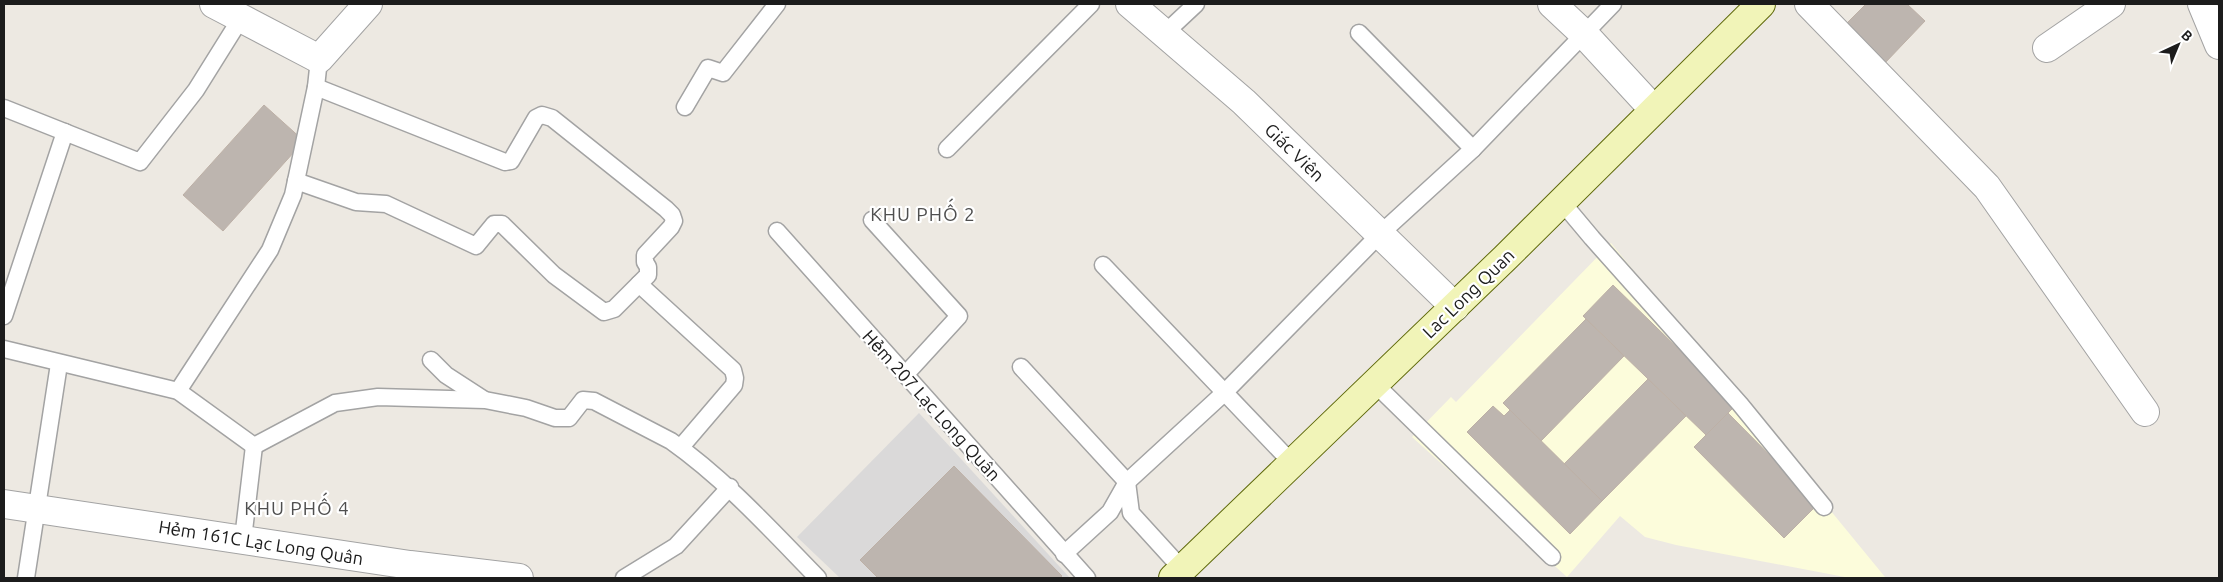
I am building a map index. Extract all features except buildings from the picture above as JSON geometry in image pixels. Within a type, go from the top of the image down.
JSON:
[{"type":"main road","name":"Lac Long Quan","points":[[1178,574],[1454,307],[1761,4]]},
{"type":"street","points":[[214,4],[319,58],[368,4]]},
{"type":"street","name":"Giác Viên","points":[[1130,4],[1244,102],[1454,307]]},
{"type":"street","points":[[1552,4],[1584,34],[1654,110]]},
{"type":"street","points":[[1809,4],[1987,187],[2145,412]]},
{"type":"street","points":[[2047,48],[2111,4]]},
{"type":"street","points":[[2202,4],[2219,45]]},
{"type":"street","name":"Hẻm 161C Lạc Long Quân","points":[[4,504],[243,539],[409,572],[518,578]]},
{"type":"lane","points":[[686,107],[708,68],[723,73],[777,4]]},
{"type":"lane","points":[[947,149],[1091,4]]},
{"type":"lane","points":[[1166,33],[1196,4]]},
{"type":"lane","points":[[1064,554],[1110,512],[1127,482],[1224,393],[1380,234],[1473,148],[1613,4]]},
{"type":"lane","points":[[4,108],[140,162],[196,90],[241,18]]},
{"type":"lane","points":[[1359,33],[1473,148]]},
{"type":"lane","points":[[178,391],[270,250],[293,196],[316,87],[319,58]]},
{"type":"lane","points":[[296,182],[356,202],[386,204],[476,246],[494,224],[502,224],[554,275],[604,312],[614,309],[648,275],[645,255],[671,227],[674,221],[672,215],[552,118],[542,115],[536,118],[516,156],[511,162],[505,162],[316,87]]},
{"type":"lane","points":[[4,316],[66,132]]},
{"type":"lane","points":[[1561,201],[1740,404],[1824,507]]},
{"type":"lane","points":[[872,220],[959,316],[905,374]]},
{"type":"lane","name":"Hẻm 207 Lạc Long Quân","points":[[777,231],[1087,578]]},
{"type":"lane","points":[[1103,265],[1292,462]]},
{"type":"lane","points":[[639,284],[733,370],[734,385],[681,447]]},
{"type":"lane","points":[[4,349],[58,364],[178,391],[254,446]]},
{"type":"lane","points":[[431,360],[446,376],[485,400]]},
{"type":"lane","points":[[26,578],[58,364]]},
{"type":"lane","points":[[1022,367],[1127,482],[1131,513],[1178,574]]},
{"type":"lane","points":[[1374,383],[1552,557]]},
{"type":"lane","points":[[254,446],[335,403],[378,398],[485,400],[526,408],[555,418],[569,418],[584,400],[594,401],[671,440],[681,447],[730,487],[818,578]]},
{"type":"lane","points":[[243,539],[254,446]]},
{"type":"lane","points":[[624,578],[676,546],[730,487]]},
{"type":"shaded area","points":[[1611,243],[1884,578],[1850,578],[1676,545],[1645,537],[1620,516],[1567,577],[1412,437],[1451,397],[1456,402]]},
{"type":"shaded area","points":[[919,413],[1070,578],[840,578],[797,537]]},
{"type":"district","name":"KHU PHỐ 2","points":[[923,214]]},
{"type":"district","name":"KHU PHỐ 4","points":[[297,508]]}]
